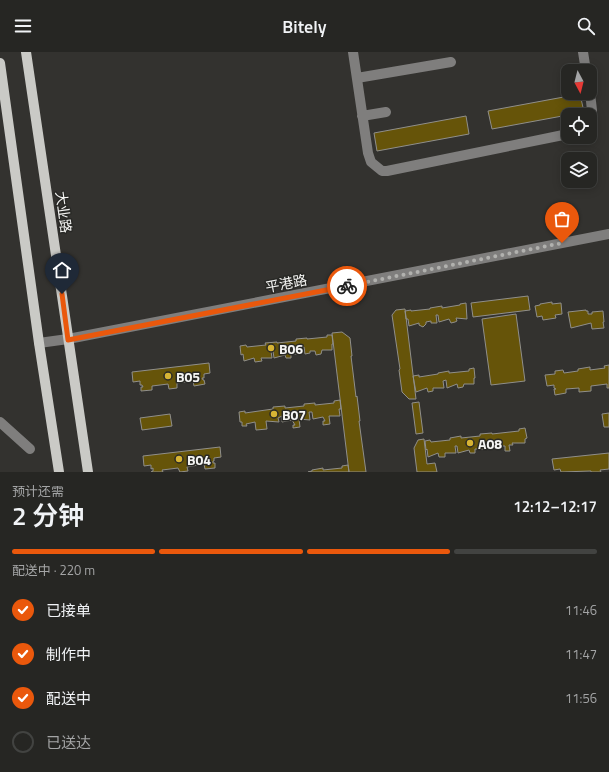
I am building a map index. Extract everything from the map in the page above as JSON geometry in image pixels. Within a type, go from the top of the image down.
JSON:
[{"type":"main road","name":"大业路","points":[[26,52],[88,472]]},
{"type":"main road","points":[[0,63],[39,343],[59,472]]},
{"type":"street","points":[[353,52],[368,153],[371,162],[382,171],[395,170],[561,135]]},
{"type":"street","points":[[583,52],[585,64]]},
{"type":"street","points":[[357,78],[451,62]]},
{"type":"street","points":[[362,116],[386,112]]},
{"type":"street","name":"平港路","points":[[39,343],[68,340],[609,234]]},
{"type":"street","points":[[0,422],[30,449]]},
{"type":"building","points":[[561,98],[561,100],[581,100],[583,108],[561,108],[561,116],[492,129],[488,111]]},
{"type":"building","points":[[466,116],[469,134],[377,151],[374,133]]},
{"type":"building","points":[[528,296],[530,310],[473,317],[471,303]]},
{"type":"building","points":[[552,302],[552,304],[561,303],[562,314],[555,315],[556,318],[543,320],[542,316],[537,317],[535,306]]},
{"type":"building","points":[[466,303],[467,319],[456,318],[457,321],[451,323],[449,319],[439,322],[438,315],[436,315],[437,323],[431,323],[431,321],[426,322],[423,327],[419,325],[419,323],[409,326],[408,319],[406,319],[405,311],[430,309],[442,306],[442,308]]},
{"type":"building","points":[[405,309],[416,399],[409,399],[402,392],[392,315],[396,310]]},
{"type":"building","points":[[588,311],[588,314],[603,311],[604,328],[592,329],[591,323],[571,328],[568,312]]},
{"type":"building","points":[[516,314],[525,381],[491,385],[482,319]]},
{"type":"building","points":[[342,332],[350,338],[366,472],[349,472],[332,333]]},
{"type":"building","name":"B06","points":[[327,335],[332,335],[332,350],[322,350],[321,354],[316,355],[315,351],[310,351],[310,353],[305,354],[304,347],[301,347],[302,354],[291,354],[291,358],[286,358],[285,355],[274,358],[273,351],[271,351],[272,358],[261,358],[262,361],[255,362],[254,358],[244,361],[243,354],[241,355],[240,346],[246,345],[247,347],[266,345],[265,343],[327,337]]},
{"type":"building","name":"B05","points":[[209,363],[210,373],[204,374],[204,378],[202,378],[205,384],[194,386],[193,381],[177,383],[177,388],[169,389],[168,384],[152,386],[152,390],[141,391],[141,387],[143,387],[140,385],[140,381],[133,382],[132,372]]},
{"type":"building","points":[[609,365],[609,388],[607,388],[607,384],[591,386],[591,391],[579,392],[579,388],[566,389],[566,393],[555,395],[554,389],[556,389],[554,388],[554,385],[547,386],[545,375],[555,374],[555,371],[563,370],[564,373],[590,367],[590,370],[605,368],[604,366]]},
{"type":"building","points":[[474,368],[474,384],[464,384],[463,387],[458,388],[457,384],[447,388],[446,380],[443,381],[444,388],[433,388],[433,391],[428,392],[427,388],[416,392],[413,376],[419,375],[419,377],[449,371],[449,373],[469,371],[469,369]]},
{"type":"building","name":"B07","points":[[340,400],[340,416],[329,416],[330,424],[323,425],[323,421],[325,421],[323,417],[313,419],[312,412],[309,412],[310,420],[299,419],[300,427],[293,428],[293,425],[295,425],[292,420],[282,422],[282,416],[278,418],[279,422],[266,421],[267,429],[256,430],[255,422],[246,424],[247,426],[242,426],[242,422],[240,422],[239,412],[245,411],[245,413],[273,409],[273,407],[285,406],[285,408],[304,406],[304,404],[315,403],[315,405],[334,403],[334,401]]},
{"type":"building","points":[[419,402],[423,433],[416,434],[412,403]]},
{"type":"building","points":[[609,413],[609,427],[604,427],[602,414]]},
{"type":"building","points":[[170,414],[172,426],[142,430],[140,418]]},
{"type":"building","name":"A08","points":[[525,428],[527,438],[525,439],[525,443],[512,443],[513,445],[509,445],[510,451],[505,451],[505,446],[501,445],[488,447],[488,443],[485,443],[486,449],[475,449],[475,453],[470,453],[469,450],[458,453],[457,446],[455,446],[456,453],[445,453],[445,457],[439,457],[438,453],[428,457],[427,449],[426,450],[425,441],[430,440],[431,442],[450,440],[450,438],[461,436],[461,438],[480,436],[480,434],[519,431],[519,429]]},
{"type":"building","points":[[424,439],[427,464],[435,463],[437,472],[417,472],[414,448],[418,440]]},
{"type":"building","name":"B04","points":[[220,447],[221,457],[214,458],[213,461],[213,463],[215,463],[215,468],[205,469],[204,464],[187,467],[188,471],[180,472],[178,468],[162,470],[163,472],[151,472],[153,471],[153,468],[151,469],[151,465],[144,466],[143,456]]},
{"type":"building","points":[[609,453],[609,469],[600,470],[601,472],[561,472],[560,469],[554,470],[552,459]]},
{"type":"building","points":[[348,465],[349,472],[308,472],[323,468],[323,470],[342,468],[342,466]]},
{"type":"way so far","points":[[347,286],[562,243]]},
{"type":"place","name":"B06","points":[[271,348]]},
{"type":"place","name":"B05","points":[[168,376]]},
{"type":"place","name":"B07","points":[[274,414]]},
{"type":"place","name":"A08","points":[[470,443]]},
{"type":"place","name":"B04","points":[[179,459]]},
{"type":"route","points":[[62,294],[68,340],[347,286]]}]
